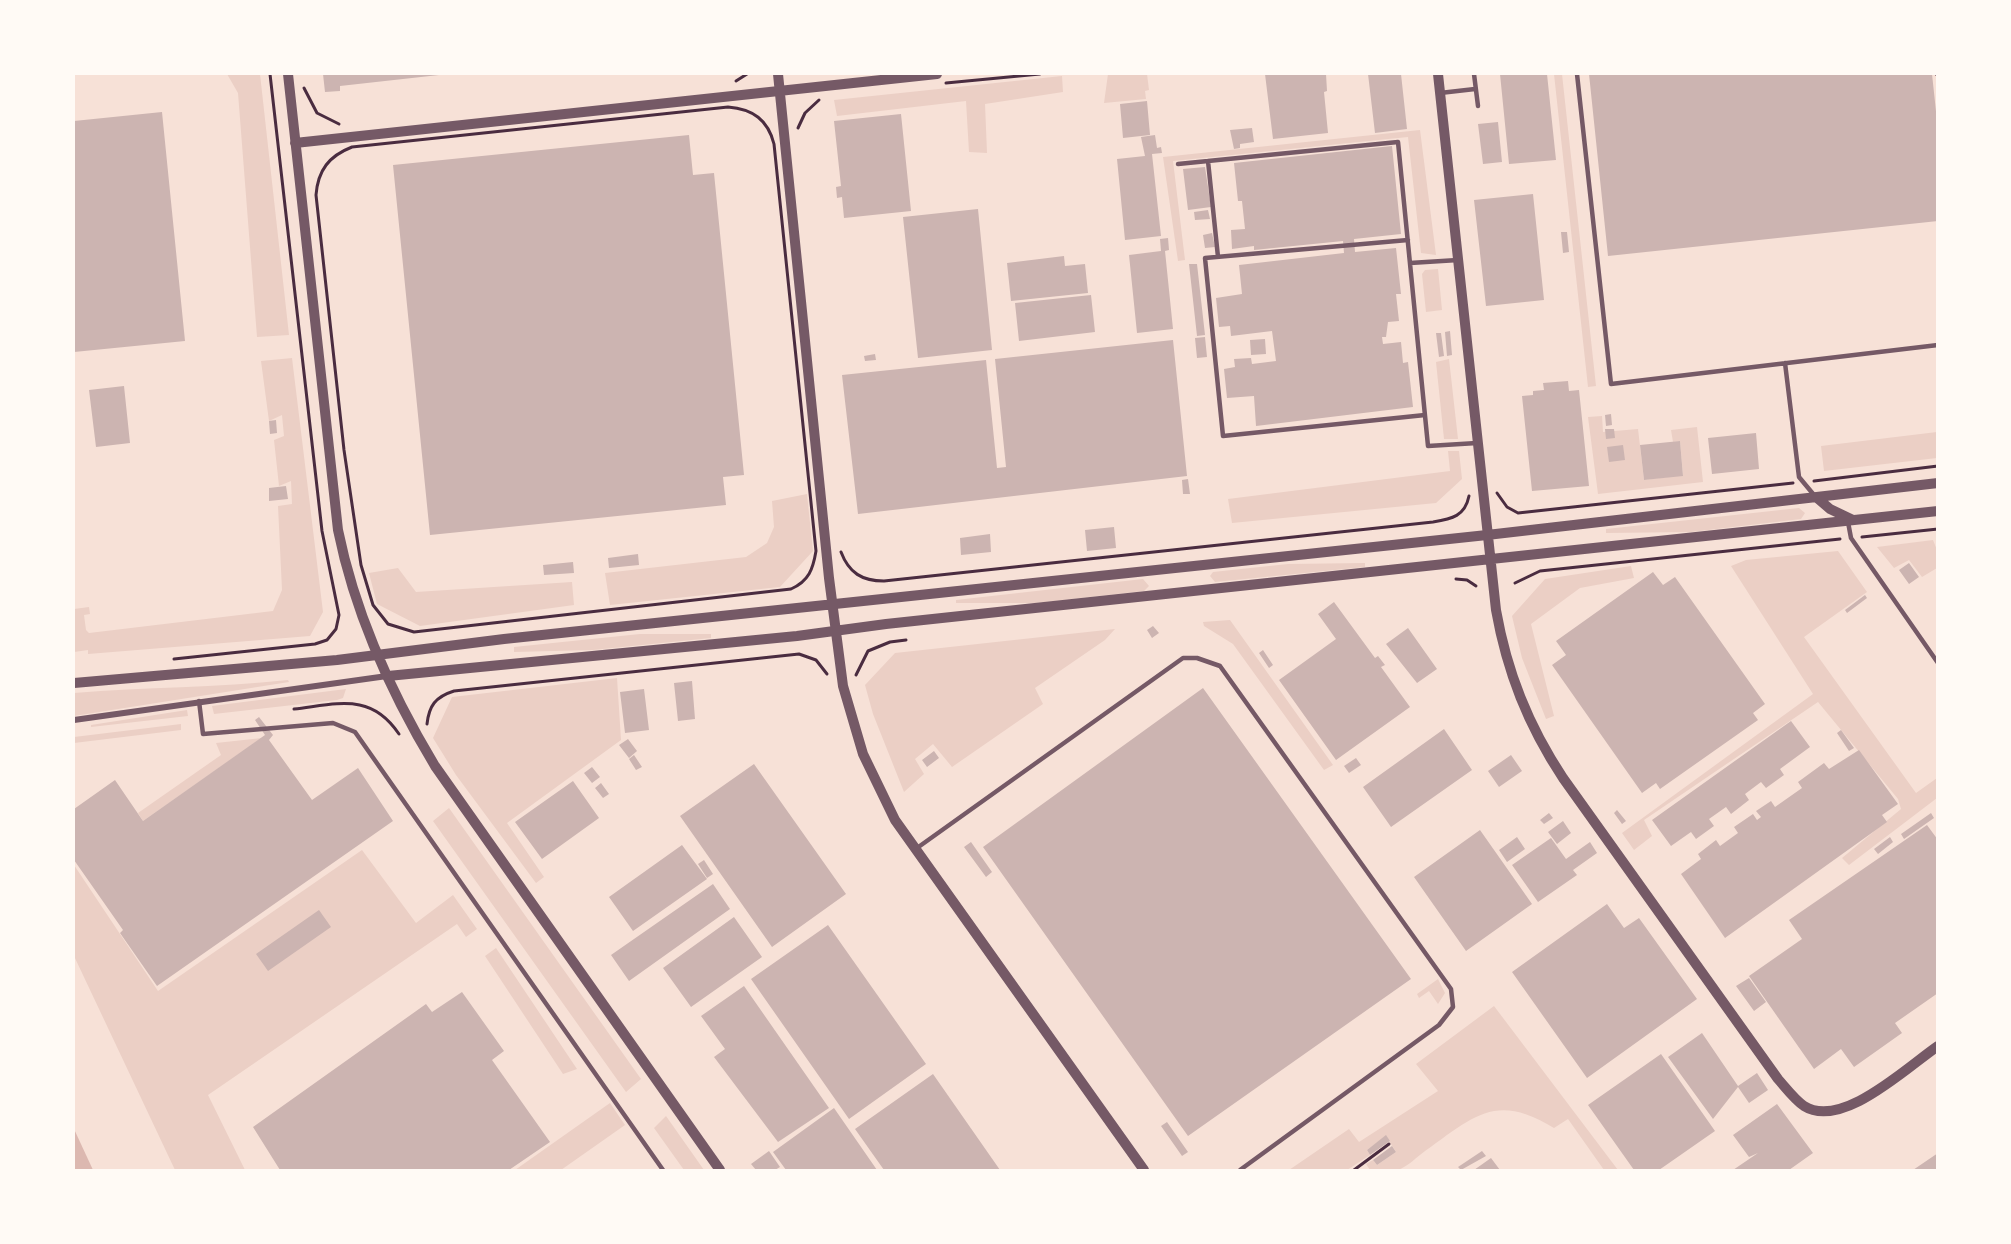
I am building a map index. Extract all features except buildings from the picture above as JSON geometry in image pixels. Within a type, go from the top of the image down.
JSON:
[{"type":"street","points":[[288,74],[338,530],[351,585],[378,655],[416,734],[435,766],[720,1170]]},
{"type":"street","points":[[778,74],[836,631],[843,686],[863,754],[883,799],[915,850],[1144,1170]]},
{"type":"street","points":[[295,143],[937,74]]},
{"type":"street","points":[[1438,74],[1496,610],[1506,663],[1534,731],[1563,778],[1778,1078],[1796,1099],[1816,1110],[1838,1111],[1860,1101],[1938,1046]]},
{"type":"street","points":[[74,683],[214,672],[378,655],[1487,535],[1938,483]]},
{"type":"street","points":[[1815,497],[1851,521]]},
{"type":"street","points":[[74,720],[388,676],[836,631],[1938,511]]},
{"type":"lane","points":[[1474,74],[1478,106]]},
{"type":"lane","points":[[1577,74],[1611,384],[1938,345]]},
{"type":"lane","points":[[1440,93],[1475,89]]},
{"type":"lane","points":[[1178,164],[1398,142],[1428,446],[1477,443]]},
{"type":"lane","points":[[1208,161],[1218,257]]},
{"type":"lane","points":[[1408,240],[1205,258],[1223,436],[1425,414]]},
{"type":"lane","points":[[1410,263],[1458,260]]},
{"type":"lane","points":[[1785,363],[1799,477],[1815,497]]},
{"type":"lane","points":[[1851,521],[1851,538],[1938,663]]},
{"type":"lane","points":[[915,850],[1183,658],[1197,658],[1220,666],[1451,988],[1453,1007],[1439,1025],[1240,1170]]},
{"type":"lane","points":[[199,701],[203,734],[333,723],[355,732],[663,1170]]},
{"type":"path","points":[[170,659],[315,644],[327,640],[336,629],[339,615],[322,531],[270,74]]},
{"type":"path","points":[[733,82],[747,74]]},
{"type":"path","points":[[304,81],[307,97],[317,113],[328,120],[350,126]]},
{"type":"path","points":[[800,122],[809,109],[823,97]]},
{"type":"path","points":[[768,125],[749,111],[728,107],[352,147],[338,153],[323,166],[316,195],[354,527],[373,605],[388,624],[414,632],[791,590],[807,580]]},
{"type":"path","points":[[1518,513],[1938,466]]},
{"type":"path","points":[[856,575],[867,581],[957,573],[1433,522],[1451,519],[1463,511]]},
{"type":"path","points":[[1515,583],[1540,571],[1938,529]]},
{"type":"path","points":[[1456,579],[1467,580],[1476,586]]},
{"type":"path","points":[[855,683],[857,670],[868,651],[890,642],[906,640]]},
{"type":"path","points":[[428,711],[433,702],[454,691],[799,654],[816,660]]},
{"type":"path","points":[[294,709],[357,703],[383,714],[399,734]]},
{"type":"path","points":[[1354,1170],[1389,1144]]},
{"type":"path","points":[[1362,1165],[1367,1170]]},
{"type":"shaded area","points":[[227,74],[260,74],[289,335],[257,337],[238,93]]},
{"type":"shaded area","points":[[1108,74],[1147,74],[1149,90],[1145,91],[1146,99],[1104,103]]},
{"type":"shaded area","points":[[1554,74],[1562,74],[1596,386],[1588,387]]},
{"type":"shaded area","points":[[1062,76],[1063,92],[985,104],[987,153],[969,152],[966,101],[837,116],[834,100]]},
{"type":"shaded area","points":[[1420,130],[1436,255],[1421,253],[1408,137],[1173,161],[1185,260],[1178,261],[1163,157]]},
{"type":"shaded area","points":[[1438,269],[1442,310],[1426,312],[1422,274],[1425,270]]},
{"type":"shaded area","points":[[292,358],[323,612],[310,636],[88,654],[88,650],[74,652],[74,609],[89,607],[90,614],[84,615],[86,630],[89,633],[273,611],[282,590],[278,506],[292,504],[291,481],[279,486],[274,440],[284,436],[282,415],[269,421],[261,361]]},
{"type":"shaded area","points":[[1449,359],[1458,439],[1444,439],[1436,362]]},
{"type":"shaded area","points":[[1602,416],[1603,432],[1638,429],[1644,480],[1683,475],[1680,441],[1673,442],[1671,430],[1697,427],[1703,482],[1598,494],[1588,417]]},
{"type":"shaded area","points":[[1937,432],[1937,458],[1824,471],[1821,446]]},
{"type":"shaded area","points":[[1448,451],[1459,451],[1462,479],[1436,503],[1232,523],[1228,499],[1450,471]]},
{"type":"shaded area","points":[[807,494],[813,551],[780,587],[610,605],[605,573],[746,557],[767,543],[774,527],[772,501]]},
{"type":"shaded area","points":[[1799,508],[1805,513],[1801,519],[1691,532],[1606,533],[1606,529]]},
{"type":"shaded area","points":[[1933,540],[1937,550],[1937,568],[1922,577],[1909,560],[1894,568],[1877,547]]},
{"type":"shaded area","points":[[1838,551],[1867,592],[1804,637],[1916,793],[1937,778],[1937,798],[1849,865],[1842,858],[1901,809],[1898,799],[1818,702],[1644,820],[1652,836],[1634,850],[1622,833],[1813,694],[1731,566],[1746,560]]},
{"type":"shaded area","points":[[1365,563],[1365,567],[1215,582],[1210,576],[1213,572],[1288,564]]},
{"type":"shaded area","points":[[1631,566],[1634,578],[1580,588],[1531,624],[1554,716],[1546,719],[1522,658],[1512,616],[1545,579]]},
{"type":"shaded area","points":[[398,568],[416,592],[572,582],[574,605],[420,626],[377,604],[369,573]]},
{"type":"shaded area","points":[[1143,579],[1149,586],[1144,591],[1036,603],[956,603],[956,600]]},
{"type":"shaded area","points":[[1230,620],[1333,765],[1324,770],[1233,644],[1204,626],[1203,622]]},
{"type":"shaded area","points":[[1115,629],[1105,640],[1035,688],[1043,704],[952,767],[933,744],[915,759],[924,774],[904,792],[873,714],[865,685],[895,653]]},
{"type":"shaded area","points":[[640,634],[711,634],[711,638],[593,650],[514,652],[514,647]]},
{"type":"shaded area","points":[[617,678],[621,740],[507,823],[544,877],[536,883],[456,775],[433,738],[452,697]]},
{"type":"shaded area","points":[[288,680],[289,682],[74,716],[74,693]]},
{"type":"shaded area","points":[[346,689],[343,698],[337,700],[214,714],[212,706]]},
{"type":"shaded area","points":[[187,710],[188,716],[91,727],[91,725]]},
{"type":"shaded area","points":[[181,724],[181,730],[74,743],[74,737]]},
{"type":"shaded area","points":[[262,738],[143,821],[138,813],[221,755],[216,743]]},
{"type":"shaded area","points":[[449,808],[641,1079],[626,1092],[433,821]]},
{"type":"shaded area","points":[[362,850],[416,923],[453,895],[477,929],[466,937],[457,924],[208,1095],[245,1170],[175,1170],[74,956],[74,865],[158,991]]},
{"type":"shaded area","points":[[496,948],[577,1069],[563,1074],[485,956]]},
{"type":"shaded area","points":[[1438,979],[1445,993],[1438,1004],[1429,991],[1419,998],[1417,994]]},
{"type":"shaded area","points":[[1494,1006],[1618,1170],[1604,1170],[1568,1119],[1554,1128],[1534,1117],[1516,1111],[1501,1110],[1472,1119],[1395,1171],[1370,1170],[1366,1164],[1373,1160],[1377,1165],[1396,1152],[1386,1136],[1367,1150],[1370,1155],[1347,1170],[1289,1170],[1349,1129],[1359,1142],[1438,1091],[1416,1064]]},
{"type":"shaded area","points":[[610,1103],[625,1125],[561,1170],[515,1170]]},
{"type":"shaded area","points":[[666,1116],[704,1170],[684,1170],[654,1128]]},
{"type":"shaded area","points":[[74,1129],[93,1170],[74,1170]]}]
